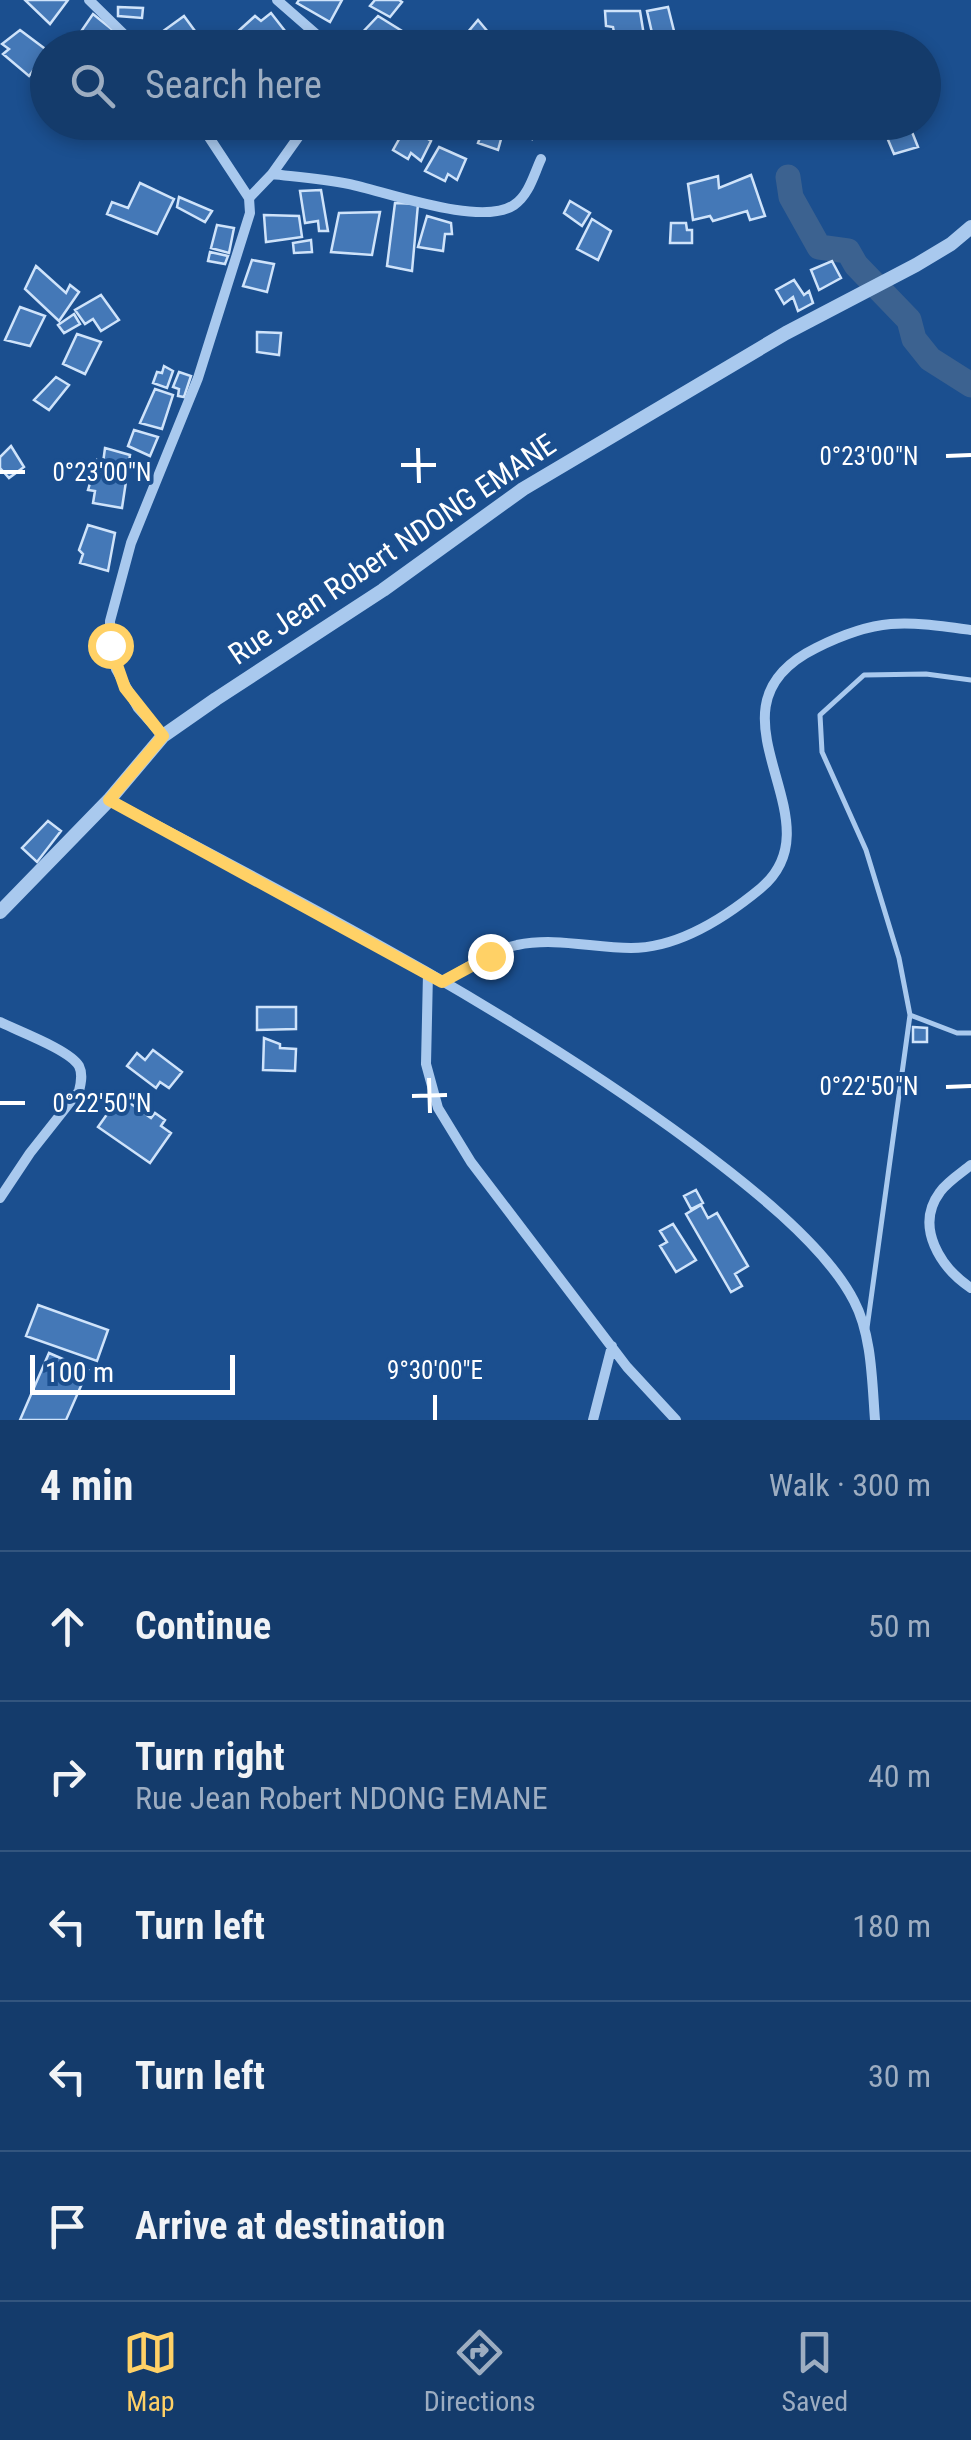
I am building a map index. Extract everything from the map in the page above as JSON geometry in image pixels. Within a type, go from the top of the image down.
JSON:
[{"type":"street","points":[[89,0],[120,30]]},
{"type":"street","points":[[277,0],[311,30]]},
{"type":"street","points":[[163,736],[138,708],[120,678],[110,645],[110,621],[131,543],[198,378],[250,213],[250,198],[210,140]]},
{"type":"street","points":[[250,198],[296,140]]},
{"type":"street","points":[[272,174],[348,184],[467,211],[496,212],[514,205],[526,192],[540,158]]},
{"type":"street","name":"Rue Jean Robert NDONG EMANE","points":[[0,912],[109,800],[163,736],[383,590],[523,489],[786,333],[890,279],[971,228]]},
{"type":"street","points":[[442,982],[513,946],[576,941],[631,948],[662,945],[735,907],[779,870],[786,844],[787,820],[763,731],[764,706],[776,679],[793,660],[865,626],[909,623],[971,630]]},
{"type":"street","points":[[109,800],[442,982],[545,1044],[746,1182],[837,1273],[856,1303],[866,1336],[875,1420]]},
{"type":"street","points":[[428,974],[426,1064],[438,1108],[471,1162],[612,1346],[676,1420]]},
{"type":"street","points":[[0,1022],[69,1056],[78,1065],[82,1078],[79,1091],[0,1198]]},
{"type":"street","points":[[971,1166],[940,1191],[931,1212],[930,1231],[938,1258],[954,1277],[971,1288]]},
{"type":"street","points":[[593,1420],[612,1346]]},
{"type":"lane","points":[[866,1336],[910,1014],[900,958],[866,850],[822,752],[820,715],[864,675],[926,674],[971,680]]},
{"type":"lane","points":[[910,1014],[956,1032],[971,1033]]},
{"type":"building","points":[[25,0],[68,0],[50,24]]},
{"type":"building","points":[[342,0],[330,22],[297,3]]},
{"type":"building","points":[[375,0],[402,2],[390,17],[370,6]]},
{"type":"building","points":[[118,7],[143,8],[142,18],[118,16]]},
{"type":"building","points":[[668,7],[674,30],[651,30],[647,11]]},
{"type":"building","points":[[605,11],[640,11],[643,30],[614,30],[606,26]]},
{"type":"building","points":[[271,13],[284,30],[240,30],[255,16],[261,21]]},
{"type":"building","points":[[93,14],[113,30],[82,30]]},
{"type":"building","points":[[184,16],[194,30],[165,30]]},
{"type":"building","points":[[378,16],[400,30],[365,30]]},
{"type":"building","points":[[478,20],[486,30],[470,30]]},
{"type":"building","points":[[20,30],[30,38],[29,76],[3,54],[9,49],[2,44]]},
{"type":"building","points":[[399,140],[431,141],[421,161],[411,153],[408,159],[393,150]]},
{"type":"building","points":[[479,140],[501,140],[498,150],[478,143]]},
{"type":"building","points":[[888,140],[915,140],[918,147],[894,154]]},
{"type":"building","points":[[439,147],[466,159],[457,180],[448,174],[445,181],[425,171]]},
{"type":"building","points":[[751,175],[765,216],[750,220],[747,211],[713,221],[710,216],[693,220],[688,184],[718,176],[719,188]]},
{"type":"building","points":[[140,183],[174,199],[157,234],[107,214],[112,202],[128,208]]},
{"type":"building","points":[[321,190],[328,231],[319,231],[318,221],[305,223],[300,191]]},
{"type":"building","points":[[179,197],[212,211],[205,222],[177,207]]},
{"type":"building","points":[[570,201],[590,213],[582,226],[564,213]]},
{"type":"building","points":[[395,203],[418,204],[412,271],[387,266]]},
{"type":"building","points":[[380,212],[372,255],[331,252],[339,213]]},
{"type":"building","points":[[264,215],[299,216],[302,237],[266,242]]},
{"type":"building","points":[[427,216],[451,223],[452,234],[445,234],[443,251],[418,247]]},
{"type":"building","points":[[592,219],[611,231],[598,260],[577,249]]},
{"type":"building","points":[[671,223],[686,223],[687,230],[692,230],[692,243],[670,243]]},
{"type":"building","points":[[217,225],[234,228],[229,253],[211,248]]},
{"type":"building","points":[[311,240],[312,252],[294,253],[293,243]]},
{"type":"building","points":[[210,252],[228,256],[225,264],[208,261]]},
{"type":"building","points":[[252,260],[274,264],[267,292],[243,286]]},
{"type":"building","points":[[832,261],[841,278],[819,290],[811,270]]},
{"type":"building","points":[[36,266],[66,293],[70,285],[79,292],[59,321],[25,289]]},
{"type":"building","points":[[794,280],[804,295],[809,291],[813,303],[798,311],[793,297],[784,304],[776,290]]},
{"type":"building","points":[[101,295],[119,320],[101,331],[93,319],[85,324],[75,310]]},
{"type":"building","points":[[20,307],[45,316],[30,346],[5,340]]},
{"type":"building","points":[[74,314],[80,324],[64,333],[58,325]]},
{"type":"building","points":[[257,332],[281,333],[279,355],[257,352]]},
{"type":"building","points":[[77,334],[101,342],[85,374],[63,364]]},
{"type":"building","points":[[164,366],[173,371],[167,388],[153,383]]},
{"type":"building","points":[[179,372],[191,376],[184,397],[178,396],[179,389],[173,387]]},
{"type":"building","points":[[56,377],[69,385],[49,410],[34,400]]},
{"type":"building","points":[[155,389],[173,395],[162,429],[140,423]]},
{"type":"building","points":[[134,430],[158,437],[150,456],[128,446]]},
{"type":"building","points":[[11,446],[24,467],[9,478],[0,468],[0,457]]},
{"type":"building","points":[[105,448],[130,455],[122,508],[93,503],[95,491],[88,490],[97,460],[103,463]]},
{"type":"building","points":[[88,525],[115,533],[108,571],[80,563],[83,554],[79,550]]},
{"type":"building","points":[[48,821],[61,831],[37,862],[22,848]]},
{"type":"building","points":[[257,1007],[296,1007],[296,1029],[257,1030]]},
{"type":"building","points":[[913,1027],[927,1028],[927,1042],[913,1042]]},
{"type":"building","points":[[264,1038],[280,1044],[280,1048],[296,1049],[295,1071],[263,1070]]},
{"type":"building","points":[[153,1050],[182,1072],[169,1088],[160,1082],[156,1088],[127,1066],[137,1053],[145,1060]]},
{"type":"building","points":[[120,1096],[151,1118],[155,1113],[165,1120],[161,1126],[171,1133],[150,1163],[98,1127]]},
{"type":"building","points":[[696,1190],[703,1203],[691,1209],[684,1196]]},
{"type":"building","points":[[701,1205],[708,1218],[717,1213],[748,1266],[735,1274],[742,1286],[731,1292],[686,1214]]},
{"type":"building","points":[[673,1224],[696,1260],[676,1272],[660,1246],[667,1242],[660,1231]]},
{"type":"building","points":[[38,1305],[108,1330],[97,1361],[26,1336]]},
{"type":"building","points":[[49,1353],[88,1370],[66,1420],[20,1420]]},
{"type":"waterway","points":[[788,177],[791,197],[819,247],[848,251],[856,265],[909,320],[914,339],[930,359],[971,385]]},
{"type":"route","points":[[110,645],[125,688],[163,736],[109,800],[291,896],[442,982],[490,956]]}]
